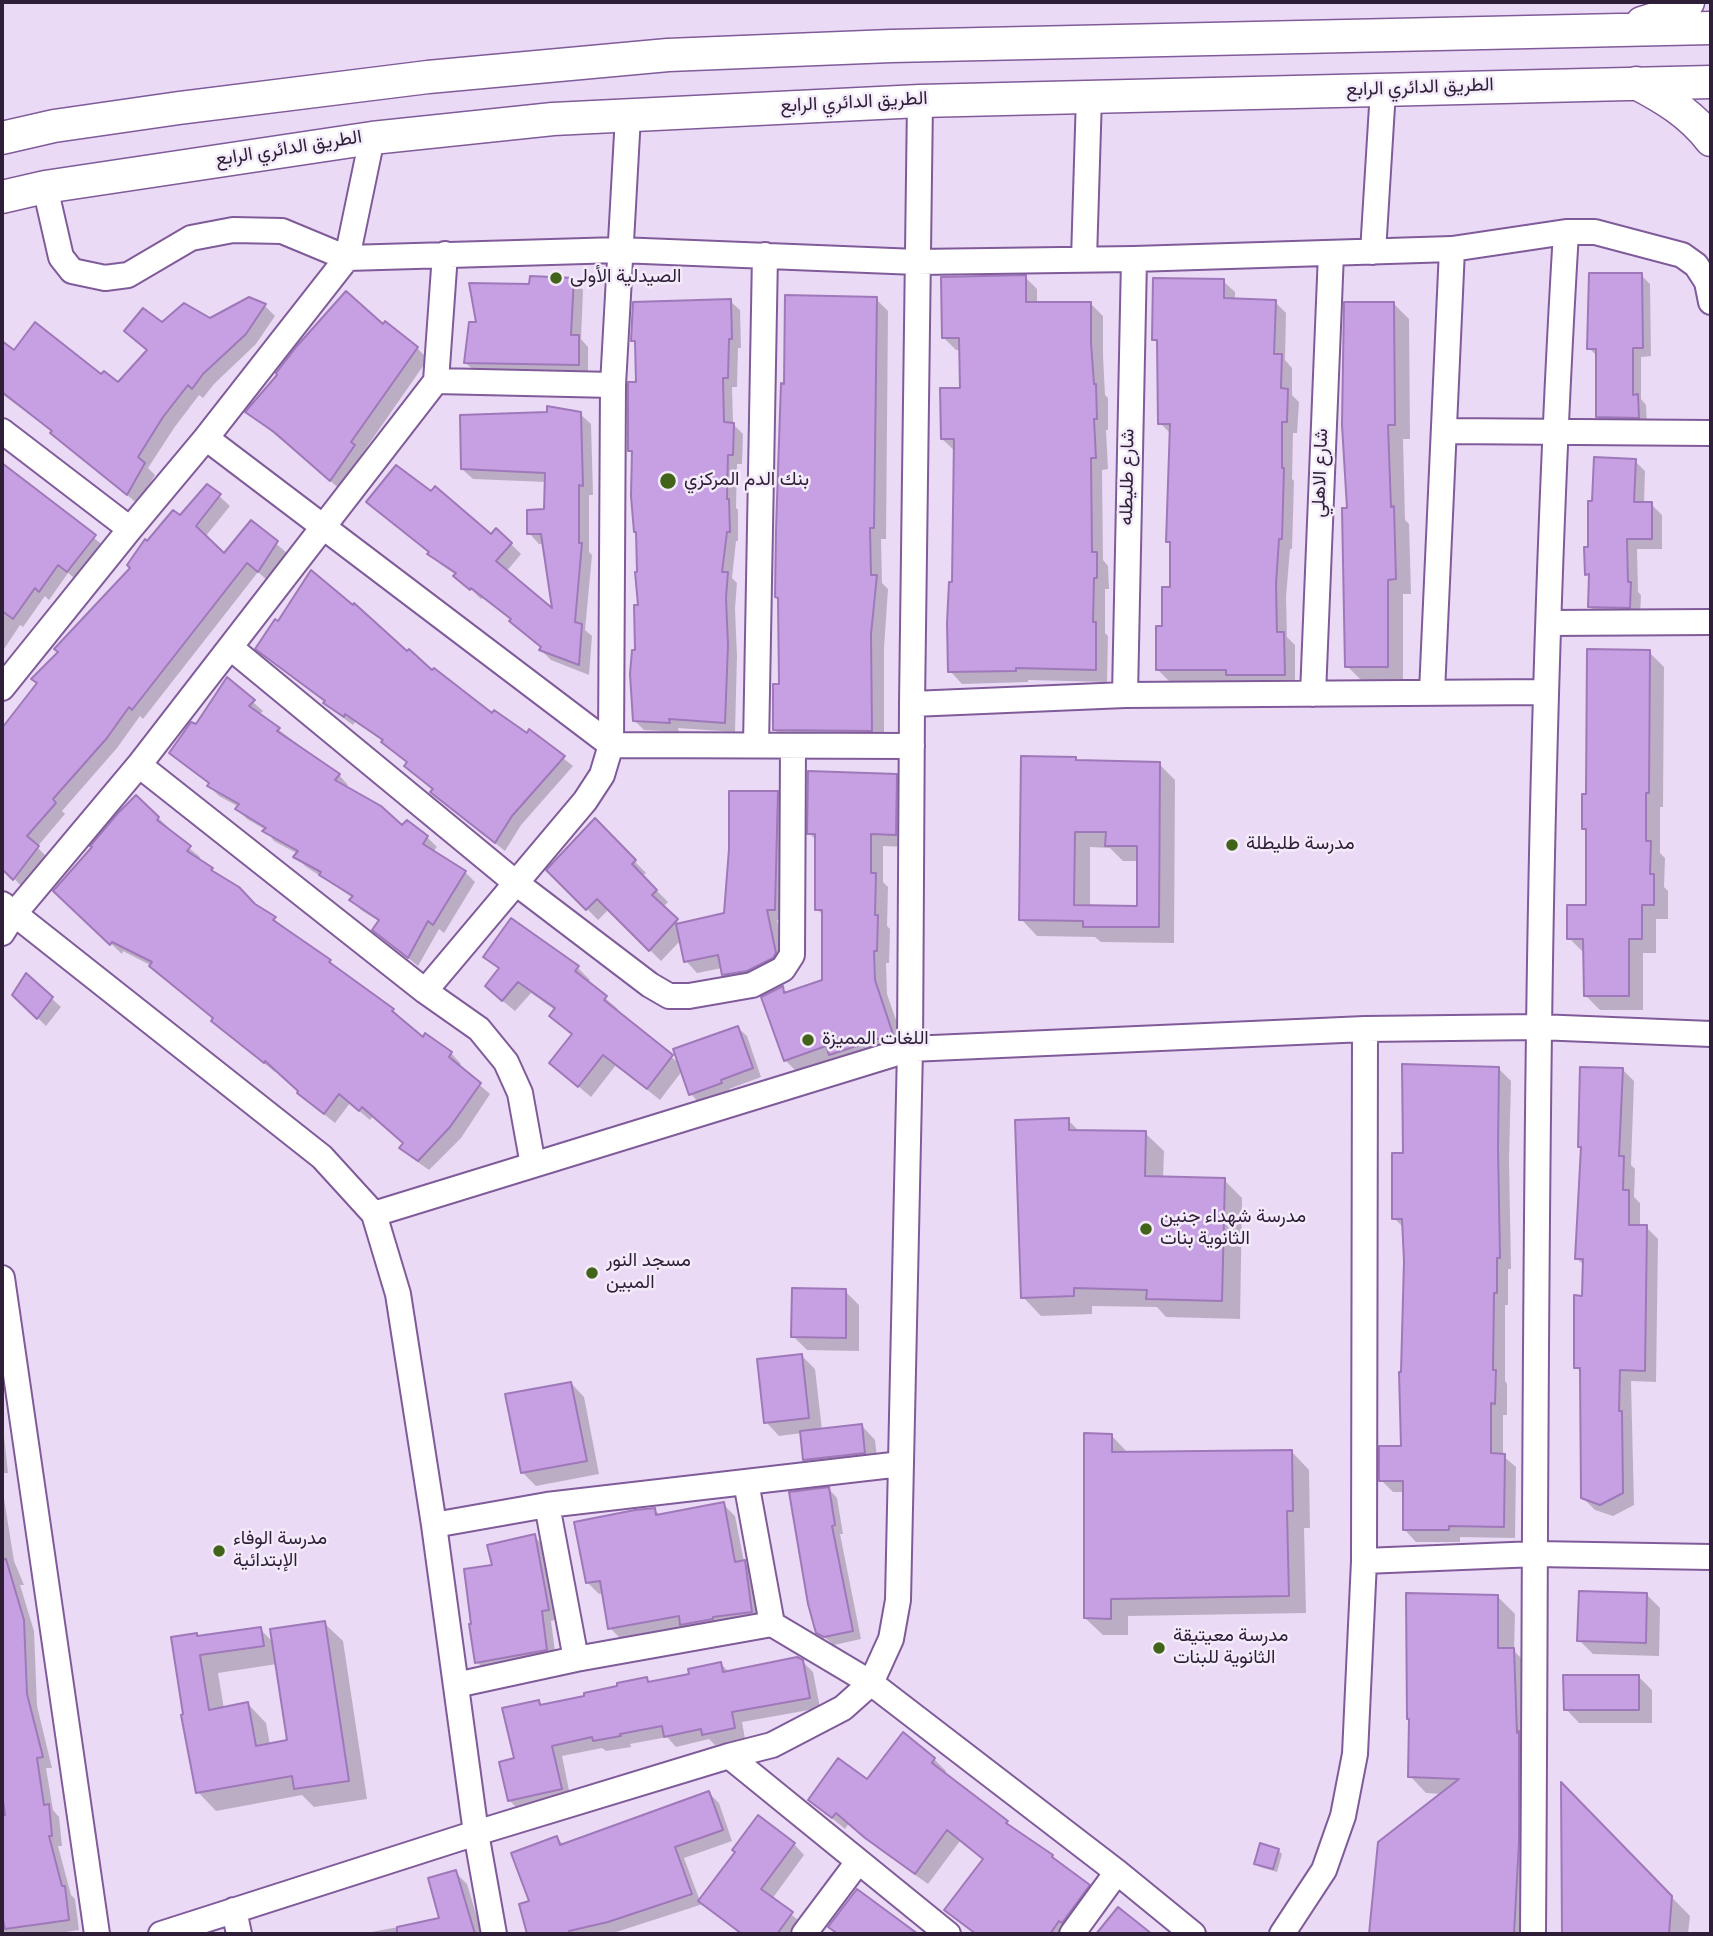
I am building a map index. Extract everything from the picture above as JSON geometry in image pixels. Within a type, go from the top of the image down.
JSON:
[{"type":"main road","points":[[1622,30],[1664,16],[1688,2]]},
{"type":"main road","points":[[2,138],[54,126],[193,106],[428,77],[668,55],[891,46],[1711,28]]},
{"type":"main road","points":[[1635,82],[1669,100],[1711,139]]},
{"type":"main road","name":"الطريق الدائري الرابع","points":[[2,197],[45,187],[372,138],[553,119],[920,100],[1711,82]]},
{"type":"street","points":[[1373,251],[1382,90]]},
{"type":"street","points":[[1084,259],[1089,96]]},
{"type":"street","points":[[162,1934],[237,1922],[476,1833],[772,1745],[843,1708],[871,1683],[891,1639],[898,1600],[911,1048],[912,704],[920,100]]},
{"type":"street","points":[[425,991],[585,801],[602,775],[611,745],[613,385],[628,116]]},
{"type":"street","points":[[2,688],[206,438],[347,258],[372,138]]},
{"type":"street","points":[[45,187],[61,257],[72,271],[105,278],[128,275],[191,238],[233,230],[282,231],[347,258],[620,250],[917,262],[1134,259],[1452,249],[1566,232],[1595,232],[1682,255],[1696,265],[1707,282],[1711,302]]},
{"type":"street","points":[[1533,1934],[1538,1027],[1554,434],[1566,232]]},
{"type":"street","points":[[1432,692],[1452,249]]},
{"type":"street","name":"شارع الاهلي","points":[[1313,694],[1331,253]]},
{"type":"street","points":[[445,254],[436,381],[139,765],[6,917],[322,1157],[374,1214],[398,1294],[434,1525],[476,1833],[494,1934]]},
{"type":"street","points":[[756,745],[765,255]]},
{"type":"street","name":"شارع طليطله","points":[[1125,695],[1134,259]]},
{"type":"street","points":[[436,381],[613,385]]},
{"type":"street","points":[[1444,431],[1554,434],[1711,433]]},
{"type":"street","points":[[4,438],[130,529]]},
{"type":"street","points":[[206,438],[611,745],[912,746]]},
{"type":"street","points":[[1549,623],[1711,622]]},
{"type":"street","points":[[230,648],[516,883],[650,985],[669,996],[689,996],[752,985],[783,969],[792,955],[793,746]]},
{"type":"street","points":[[912,704],[1125,695],[1545,692]]},
{"type":"street","points":[[139,765],[425,991],[479,1029],[506,1062],[520,1093],[533,1165]]},
{"type":"street","points":[[374,1214],[911,1048],[1365,1029],[1538,1027],[1711,1034]]},
{"type":"street","points":[[1282,1934],[1324,1870],[1343,1816],[1355,1754],[1364,1561],[1365,1029]]},
{"type":"street","points":[[2,1278],[10,1397],[97,1934]]},
{"type":"street","points":[[434,1525],[547,1506],[901,1464]]},
{"type":"street","points":[[746,1482],[772,1624]]},
{"type":"street","points":[[547,1506],[576,1659]]},
{"type":"street","points":[[1364,1561],[1536,1554],[1711,1556]]},
{"type":"street","points":[[456,1685],[576,1659],[772,1624],[871,1683],[1192,1934]]},
{"type":"street","points":[[729,1756],[948,1934]]},
{"type":"street","points":[[804,1934],[858,1861]]},
{"type":"street","points":[[1072,1934],[1116,1872]]},
{"type":"building","points":[[1589,273],[1642,273],[1643,348],[1633,348],[1633,395],[1638,394],[1639,418],[1596,417],[1596,349],[1587,349]]},
{"type":"building","points":[[1026,275],[1026,302],[1091,302],[1097,419],[1094,419],[1096,458],[1091,458],[1092,552],[1097,552],[1093,622],[1096,622],[1096,670],[1016,668],[1016,671],[948,672],[947,623],[949,582],[952,582],[954,439],[941,439],[940,388],[960,388],[959,338],[942,338],[941,277]]},
{"type":"building","points":[[530,276],[574,278],[571,335],[579,335],[579,365],[464,363],[469,322],[476,322],[469,283],[529,284]]},
{"type":"building","points":[[1153,278],[1224,279],[1224,298],[1276,300],[1274,354],[1282,354],[1281,388],[1288,389],[1287,422],[1282,422],[1282,539],[1279,539],[1276,584],[1277,632],[1284,632],[1285,675],[1226,675],[1226,670],[1156,670],[1156,626],[1162,626],[1162,587],[1170,587],[1170,542],[1166,542],[1170,424],[1158,424],[1157,340],[1152,340]]},
{"type":"building","points":[[346,291],[383,324],[385,321],[418,347],[351,442],[355,445],[330,481],[274,432],[245,412],[277,375],[297,346]]},
{"type":"building","points":[[785,295],[877,297],[874,528],[870,528],[871,575],[877,575],[871,634],[872,731],[773,730],[773,684],[779,684],[778,598],[775,597],[776,530],[781,383],[784,384]]},
{"type":"building","points":[[249,297],[266,304],[246,334],[203,374],[192,389],[188,385],[163,417],[138,457],[145,463],[127,495],[2,392],[2,341],[14,350],[35,322],[101,374],[104,371],[118,382],[147,350],[124,331],[143,308],[162,322],[184,303],[210,318]]},
{"type":"building","points":[[731,299],[732,339],[729,339],[728,378],[723,378],[724,422],[734,423],[733,455],[728,455],[727,499],[730,532],[727,532],[722,572],[728,572],[725,723],[669,719],[670,723],[633,721],[630,674],[632,650],[635,650],[634,605],[638,605],[636,532],[631,496],[632,451],[628,451],[628,382],[636,382],[635,341],[631,341],[633,302]]},
{"type":"building","points":[[1344,302],[1394,302],[1395,425],[1388,425],[1396,579],[1388,580],[1388,667],[1345,667],[1342,508],[1347,508],[1342,425]]},
{"type":"building","points":[[547,406],[581,412],[583,486],[579,485],[579,543],[582,543],[575,622],[582,624],[579,665],[539,650],[541,647],[509,621],[511,619],[471,588],[470,590],[453,576],[456,573],[427,554],[429,552],[366,502],[396,465],[431,491],[435,486],[491,534],[496,528],[512,543],[496,561],[552,608],[541,534],[527,534],[527,510],[544,509],[545,473],[461,469],[460,415],[547,412]]},
{"type":"building","points":[[1594,457],[1636,459],[1634,502],[1652,502],[1652,539],[1627,539],[1628,582],[1631,582],[1630,608],[1588,607],[1589,574],[1585,575],[1584,547],[1588,547],[1588,501],[1592,501]]},
{"type":"building","points":[[2,463],[96,535],[67,572],[58,565],[39,592],[35,588],[13,619],[2,611]]},
{"type":"building","points":[[207,484],[221,494],[196,526],[224,553],[251,520],[278,541],[258,572],[247,563],[132,710],[129,707],[107,738],[53,799],[56,803],[27,836],[39,846],[13,880],[2,869],[2,728],[37,683],[31,679],[58,652],[54,649],[130,568],[127,565],[145,539],[147,541],[173,510],[180,515]]},
{"type":"building","points":[[311,570],[432,670],[434,668],[492,713],[494,710],[527,733],[529,729],[565,756],[512,816],[495,843],[430,792],[433,789],[404,766],[407,762],[381,742],[383,740],[345,714],[344,717],[323,703],[325,701],[255,649],[275,619],[278,621]]},
{"type":"building","points":[[1587,649],[1650,650],[1646,841],[1651,841],[1650,874],[1654,874],[1654,905],[1642,905],[1642,939],[1629,939],[1629,996],[1584,996],[1583,939],[1567,939],[1567,905],[1586,905],[1586,829],[1582,829],[1582,794],[1586,794]]},
{"type":"building","points":[[227,677],[255,700],[249,706],[280,728],[277,731],[340,774],[335,780],[381,806],[402,825],[407,820],[428,836],[423,844],[466,871],[433,925],[428,921],[408,958],[372,930],[379,920],[349,900],[353,896],[319,875],[321,872],[293,857],[298,851],[262,831],[266,828],[235,809],[239,804],[207,786],[209,783],[169,753],[191,722],[196,724]]},
{"type":"building","points":[[1021,756],[1160,762],[1159,927],[1083,927],[1083,921],[1019,920]],"holes":[[[1075,832],[1106,832],[1105,846],[1137,846],[1137,906],[1074,905]]]},
{"type":"building","points":[[808,771],[897,774],[896,835],[871,834],[871,873],[876,873],[875,915],[878,915],[877,951],[874,951],[875,980],[893,1034],[829,1055],[826,1046],[784,1061],[761,997],[783,986],[784,993],[822,980],[822,910],[815,910],[815,834],[807,834]]},
{"type":"building","points":[[729,791],[778,791],[775,910],[767,910],[776,953],[773,958],[747,971],[722,975],[718,955],[684,962],[676,924],[724,913],[729,849]]},
{"type":"building","points":[[136,795],[159,817],[157,820],[191,846],[187,851],[239,887],[255,904],[276,917],[273,920],[331,960],[329,962],[394,1009],[392,1011],[423,1037],[425,1033],[452,1052],[449,1057],[481,1083],[450,1127],[418,1161],[399,1148],[403,1143],[362,1107],[359,1111],[339,1094],[324,1114],[297,1093],[298,1091],[265,1061],[264,1063],[211,1021],[213,1018],[149,966],[152,962],[112,942],[110,945],[53,891]]},
{"type":"building","points":[[595,818],[636,860],[632,864],[657,890],[652,895],[678,919],[649,951],[597,899],[586,910],[546,870]]},
{"type":"building","points":[[511,918],[579,966],[575,971],[607,996],[604,1000],[673,1055],[647,1089],[603,1055],[578,1087],[549,1063],[572,1034],[549,1016],[555,1008],[518,982],[502,1001],[485,986],[499,968],[483,957]]},
{"type":"building","points":[[26,973],[53,997],[37,1019],[12,995]]},
{"type":"building","points":[[738,1026],[753,1068],[689,1095],[673,1049]]},
{"type":"building","points":[[1402,1064],[1499,1067],[1500,1258],[1497,1258],[1497,1293],[1494,1293],[1493,1370],[1496,1370],[1495,1404],[1491,1403],[1491,1453],[1505,1454],[1504,1527],[1449,1526],[1449,1530],[1403,1530],[1403,1481],[1379,1481],[1379,1446],[1401,1446],[1399,1372],[1404,1261],[1402,1219],[1392,1219],[1392,1153],[1403,1153]]},
{"type":"building","points":[[1580,1067],[1623,1068],[1619,1156],[1624,1156],[1623,1190],[1629,1190],[1629,1225],[1647,1225],[1645,1371],[1620,1370],[1623,1493],[1600,1505],[1581,1498],[1580,1368],[1574,1368],[1574,1295],[1582,1296],[1583,1259],[1575,1259],[1581,1147],[1578,1147]]},
{"type":"building","points":[[1069,1118],[1069,1130],[1146,1131],[1145,1176],[1225,1178],[1222,1301],[1146,1299],[1147,1290],[1074,1288],[1074,1296],[1021,1298],[1015,1120]]},
{"type":"building","points":[[792,1288],[846,1289],[846,1338],[791,1337]]},
{"type":"building","points":[[802,1354],[809,1418],[764,1423],[757,1359]]},
{"type":"building","points":[[571,1382],[587,1461],[521,1473],[505,1394]]},
{"type":"building","points":[[862,1424],[865,1453],[803,1460],[800,1431]]},
{"type":"building","points":[[1084,1433],[1112,1434],[1112,1452],[1292,1450],[1293,1511],[1287,1511],[1289,1596],[1111,1599],[1111,1619],[1084,1618]]},
{"type":"building","points":[[829,1487],[835,1525],[832,1526],[853,1631],[824,1637],[816,1633],[808,1604],[789,1492]]},
{"type":"building","points":[[724,1502],[735,1562],[745,1560],[752,1612],[680,1625],[679,1616],[608,1629],[600,1581],[586,1583],[574,1522],[655,1508],[656,1515]]},
{"type":"building","points":[[535,1534],[549,1610],[542,1611],[547,1650],[475,1663],[464,1569],[492,1565],[487,1545]]},
{"type":"building","points":[[6,1559],[24,1620],[27,1694],[43,1757],[37,1758],[44,1805],[49,1804],[52,1836],[49,1836],[62,1886],[65,1886],[69,1920],[5,1929],[2,1916],[2,1816],[5,1815],[2,1794],[2,1560]]},
{"type":"building","points":[[1579,1591],[1647,1593],[1646,1643],[1577,1641]]},
{"type":"building","points":[[1406,1593],[1498,1595],[1498,1648],[1514,1648],[1517,1733],[1519,1731],[1519,1842],[1514,1934],[1369,1934],[1378,1842],[1459,1779],[1408,1777]]},
{"type":"building","points":[[325,1621],[349,1781],[294,1789],[292,1776],[196,1793],[181,1715],[183,1714],[171,1637],[261,1627],[264,1646],[200,1655],[209,1710],[248,1702],[256,1746],[287,1740],[270,1629]]},
{"type":"building","points":[[797,1657],[803,1660],[810,1698],[732,1712],[735,1728],[702,1735],[701,1729],[664,1737],[662,1726],[620,1734],[621,1736],[593,1741],[592,1737],[552,1746],[562,1789],[508,1801],[499,1762],[514,1758],[502,1708],[539,1700],[540,1705],[584,1696],[584,1693],[617,1686],[617,1683],[647,1677],[648,1682],[689,1674],[688,1669],[721,1662],[723,1672]]},
{"type":"building","points":[[1563,1675],[1639,1675],[1639,1710],[1564,1710]]},
{"type":"building","points":[[903,1732],[935,1758],[932,1763],[1008,1821],[1006,1823],[1053,1855],[1052,1857],[1090,1885],[1062,1923],[1059,1921],[1050,1934],[976,1934],[944,1910],[983,1859],[947,1830],[915,1874],[836,1813],[832,1818],[808,1800],[838,1758],[867,1779]]},
{"type":"building","points":[[1561,1782],[1672,1896],[1669,1934],[1562,1934]]},
{"type":"building","points":[[709,1791],[723,1830],[675,1847],[692,1894],[608,1922],[569,1931],[570,1934],[527,1934],[519,1904],[529,1901],[511,1853],[557,1836],[560,1845]]},
{"type":"building","points":[[758,1815],[795,1843],[761,1889],[793,1912],[777,1934],[742,1934],[698,1901],[735,1852],[732,1850]]},
{"type":"building","points":[[1260,1843],[1279,1849],[1273,1869],[1254,1864]]},
{"type":"building","points":[[456,1870],[475,1934],[397,1934],[397,1927],[439,1918],[428,1878]]},
{"type":"building","points":[[857,1889],[918,1934],[838,1934],[828,1927]]},
{"type":"building","points":[[1118,1907],[1152,1934],[1096,1934]]},
{"type":"place","name":"الصيدلية الأولى","points":[[556,278]]},
{"type":"place","name":"بنك الدم المركزي","points":[[668,481]]},
{"type":"place","name":"مدرسة طليطلة","points":[[1232,845]]},
{"type":"place","name":"اللغات المميزة","points":[[808,1040]]},
{"type":"place","name":"مدرسة شهداء جنين الثانوية بنات","points":[[1146,1229]]},
{"type":"place","name":"مسجد النور المبين","points":[[592,1273]]},
{"type":"place","name":"مدرسة الوفاء الإبتدائية","points":[[219,1551]]},
{"type":"place","name":"مدرسة معيتيقة الثانوية للبنات","points":[[1159,1648]]}]
